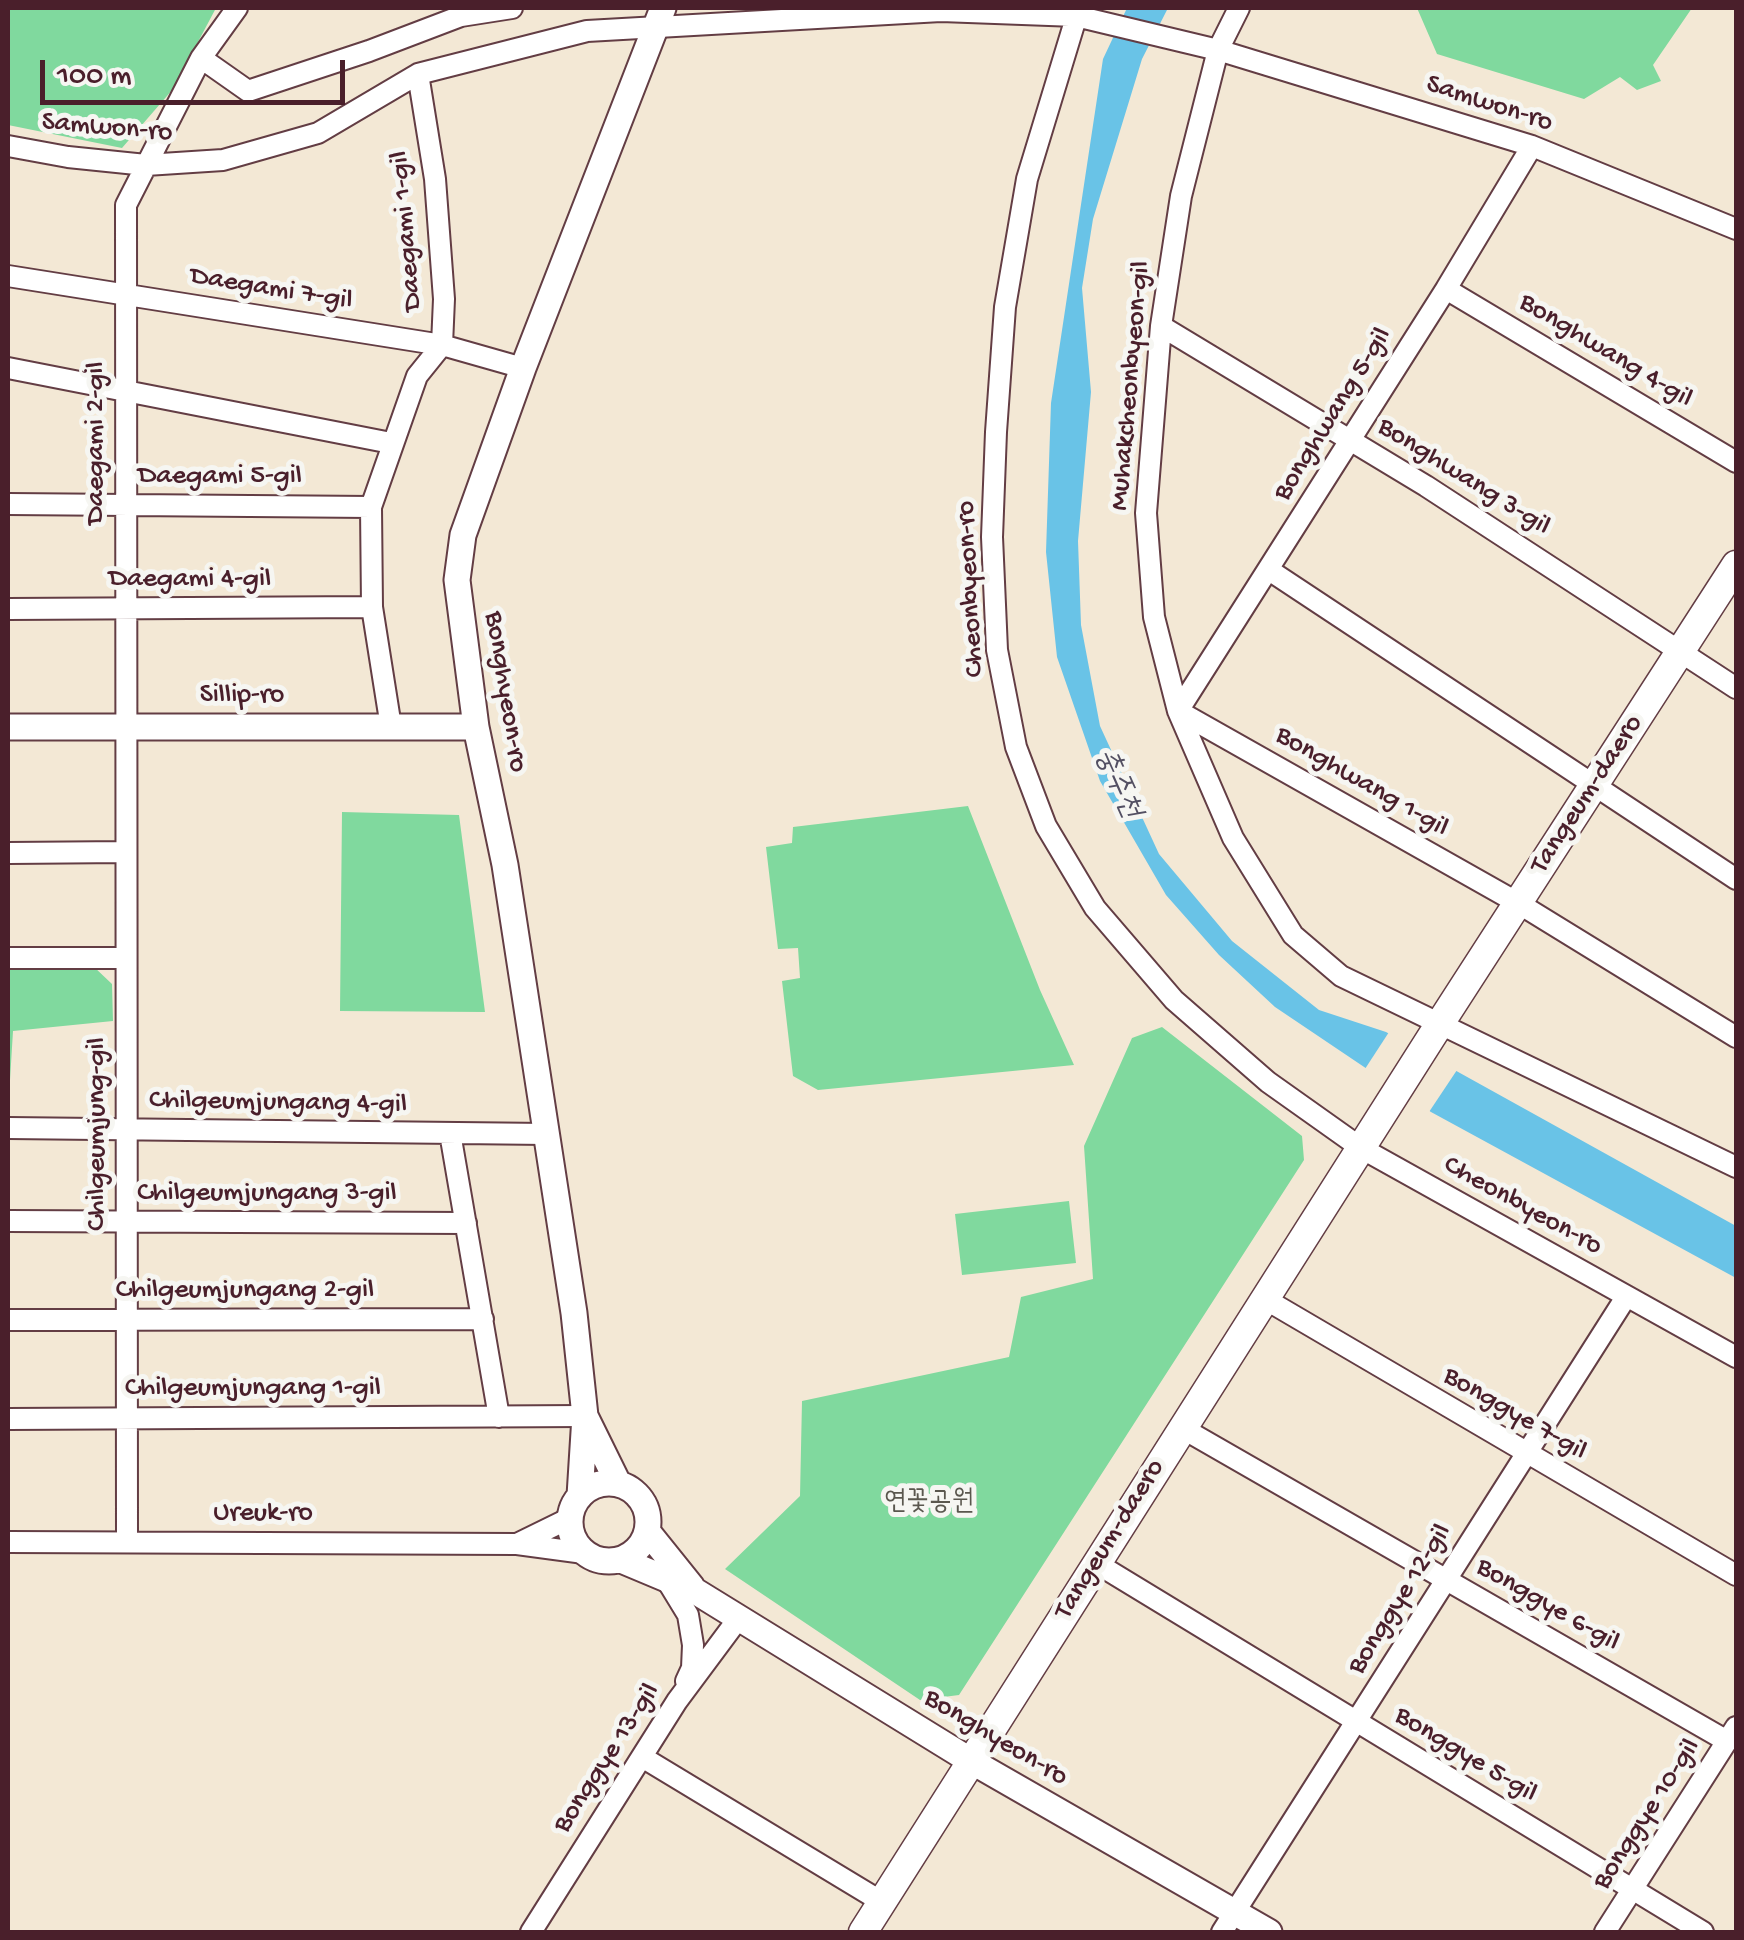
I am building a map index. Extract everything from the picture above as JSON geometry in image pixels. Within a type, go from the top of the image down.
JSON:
[{"type":"main road","name":"Tangeum-daero","points":[[863,1932],[1736,565]]},
{"type":"street","name":"Daegami 2-gil","points":[[126,727],[126,206],[201,58],[236,8]]},
{"type":"street","points":[[201,58],[248,91],[369,52],[462,12],[512,8]]},
{"type":"street","name":"Muhakcheonbyeon-gil","points":[[1239,8],[1218,50],[1181,196],[1161,326],[1146,513],[1154,617],[1178,711],[1232,838],[1293,935],[1341,976],[1736,1167]]},
{"type":"street","name":"Samwon-ro","points":[[8,146],[146,165],[223,160],[318,134],[418,74],[587,30],[658,18],[1077,12],[1218,50],[1532,146],[1736,229]]},
{"type":"street","name":"Cheonbyeon-ro","points":[[1077,12],[1027,179],[1005,308],[992,537],[997,650],[1016,747],[1046,826],[1095,908],[1128,948],[1174,1000],[1268,1082],[1361,1148],[1736,1357]]},
{"type":"street","name":"Bonghyeon-ro","points":[[575,1507],[585,1416],[574,1313],[505,865],[476,727],[457,580],[463,536],[523,368],[658,18]]},
{"type":"street","name":"Daegami 1-gil","points":[[391,727],[372,607],[372,507],[391,442],[417,376],[442,346],[444,299],[434,178],[418,74]]},
{"type":"street","name":"Bonghwang 5-gil","points":[[1178,711],[1446,290],[1532,146]]},
{"type":"street","name":"Daegami 7-gil","points":[[8,276],[442,346],[523,368]]},
{"type":"street","name":"Bonghwang 4-gil","points":[[1446,290],[1736,462]]},
{"type":"street","name":"Bonghwang 3-gil","points":[[1161,326],[1349,439],[1736,688]]},
{"type":"street","points":[[8,368],[391,442]]},
{"type":"street","name":"Daegami 5-gil","points":[[8,504],[372,507]]},
{"type":"street","points":[[1270,570],[1736,879]]},
{"type":"street","name":"Daegami 4-gil","points":[[8,608],[372,607]]},
{"type":"street","name":"Bonghwang 1-gil","points":[[1178,711],[1518,904],[1736,1037]]},
{"type":"street","name":"Sillip-ro","points":[[8,727],[476,727]]},
{"type":"street","name":"Chilgeumjung-gil","points":[[126,727],[127,1542]]},
{"type":"street","points":[[8,853],[126,852]]},
{"type":"street","points":[[8,958],[126,958]]},
{"type":"street","name":"Chilgeumjungang 4-gil","points":[[8,1128],[547,1134]]},
{"type":"street","points":[[450,1133],[500,1416]]},
{"type":"street","name":"Chilgeumjungang 3-gil","points":[[8,1221],[466,1223]]},
{"type":"street","name":"Bonggye 12-gil","points":[[1228,1923],[1626,1296]]},
{"type":"street","name":"Bonggye 7-gil","points":[[1264,1299],[1736,1575]]},
{"type":"street","name":"Chilgeumjungang 2-gil","points":[[8,1320],[482,1319]]},
{"type":"street","name":"Bonghyeon-ro","points":[[585,1416],[618,1483]]},
{"type":"street","name":"Chilgeumjungang 1-gil","points":[[8,1419],[585,1416]]},
{"type":"street","name":"Bonggye 6-gil","points":[[1182,1428],[1446,1580],[1732,1734]]},
{"type":"street","points":[[618,1483],[640,1496],[646,1507],[648,1532],[633,1554],[608,1562],[584,1552],[571,1531],[575,1507],[597,1484],[618,1483]]},
{"type":"street","name":"Ureuk-ro","points":[[517,1544],[575,1507]]},
{"type":"street","name":"Bonghyeon-ro","points":[[648,1532],[695,1591]]},
{"type":"street","name":"Ureuk-ro","points":[[8,1542],[517,1544],[584,1552]]},
{"type":"street","name":"Bonghyeon-ro","points":[[621,1560],[695,1591],[1228,1923],[1269,1932]]},
{"type":"street","name":"Bonggye 5-gil","points":[[1096,1564],[1702,1932]]},
{"type":"street","points":[[666,1578],[688,1615],[694,1644],[692,1668],[677,1702]]},
{"type":"street","name":"Bonggye 13-gil","points":[[531,1932],[677,1702],[738,1619]]},
{"type":"street","name":"Bonggye 10-gil","points":[[1605,1932],[1732,1734]]},
{"type":"street","points":[[642,1757],[882,1902]]},
{"type":"green space","points":[[8,8],[216,8],[173,89],[122,148],[8,125]]},
{"type":"green space","points":[[1417,8],[1692,8],[1653,65],[1661,81],[1637,90],[1620,77],[1584,99],[1437,54]]},
{"type":"green space","points":[[968,806],[1040,990],[1074,1065],[818,1090],[793,1076],[782,981],[800,978],[798,948],[778,949],[766,847],[792,843],[793,827]]},
{"type":"green space","points":[[342,812],[459,815],[485,1012],[340,1011]]},
{"type":"green space","points":[[8,966],[93,966],[112,984],[113,1021],[13,1031],[8,1113]]},
{"type":"green space","name":"연꽃공원","points":[[1162,1027],[1302,1136],[1304,1160],[959,1695],[920,1700],[725,1569],[800,1496],[802,1401],[1009,1357],[1021,1297],[1093,1279],[1084,1146],[1132,1038]]},
{"type":"green space","points":[[1069,1201],[1076,1263],[962,1275],[955,1214]]},
{"type":"water","name":"충주천","points":[[1127,8],[1168,8],[1142,59],[1093,219],[1082,288],[1091,392],[1078,541],[1081,625],[1100,726],[1159,854],[1232,941],[1319,1010],[1386,1032],[1736,1226],[1736,1278],[1431,1112],[1275,1007],[1219,955],[1166,895],[1100,781],[1057,657],[1046,552],[1051,403],[1103,59]]},
{"type":"pier","points":[[1391,1029],[1459,1067],[1427,1115],[1363,1072]]}]
